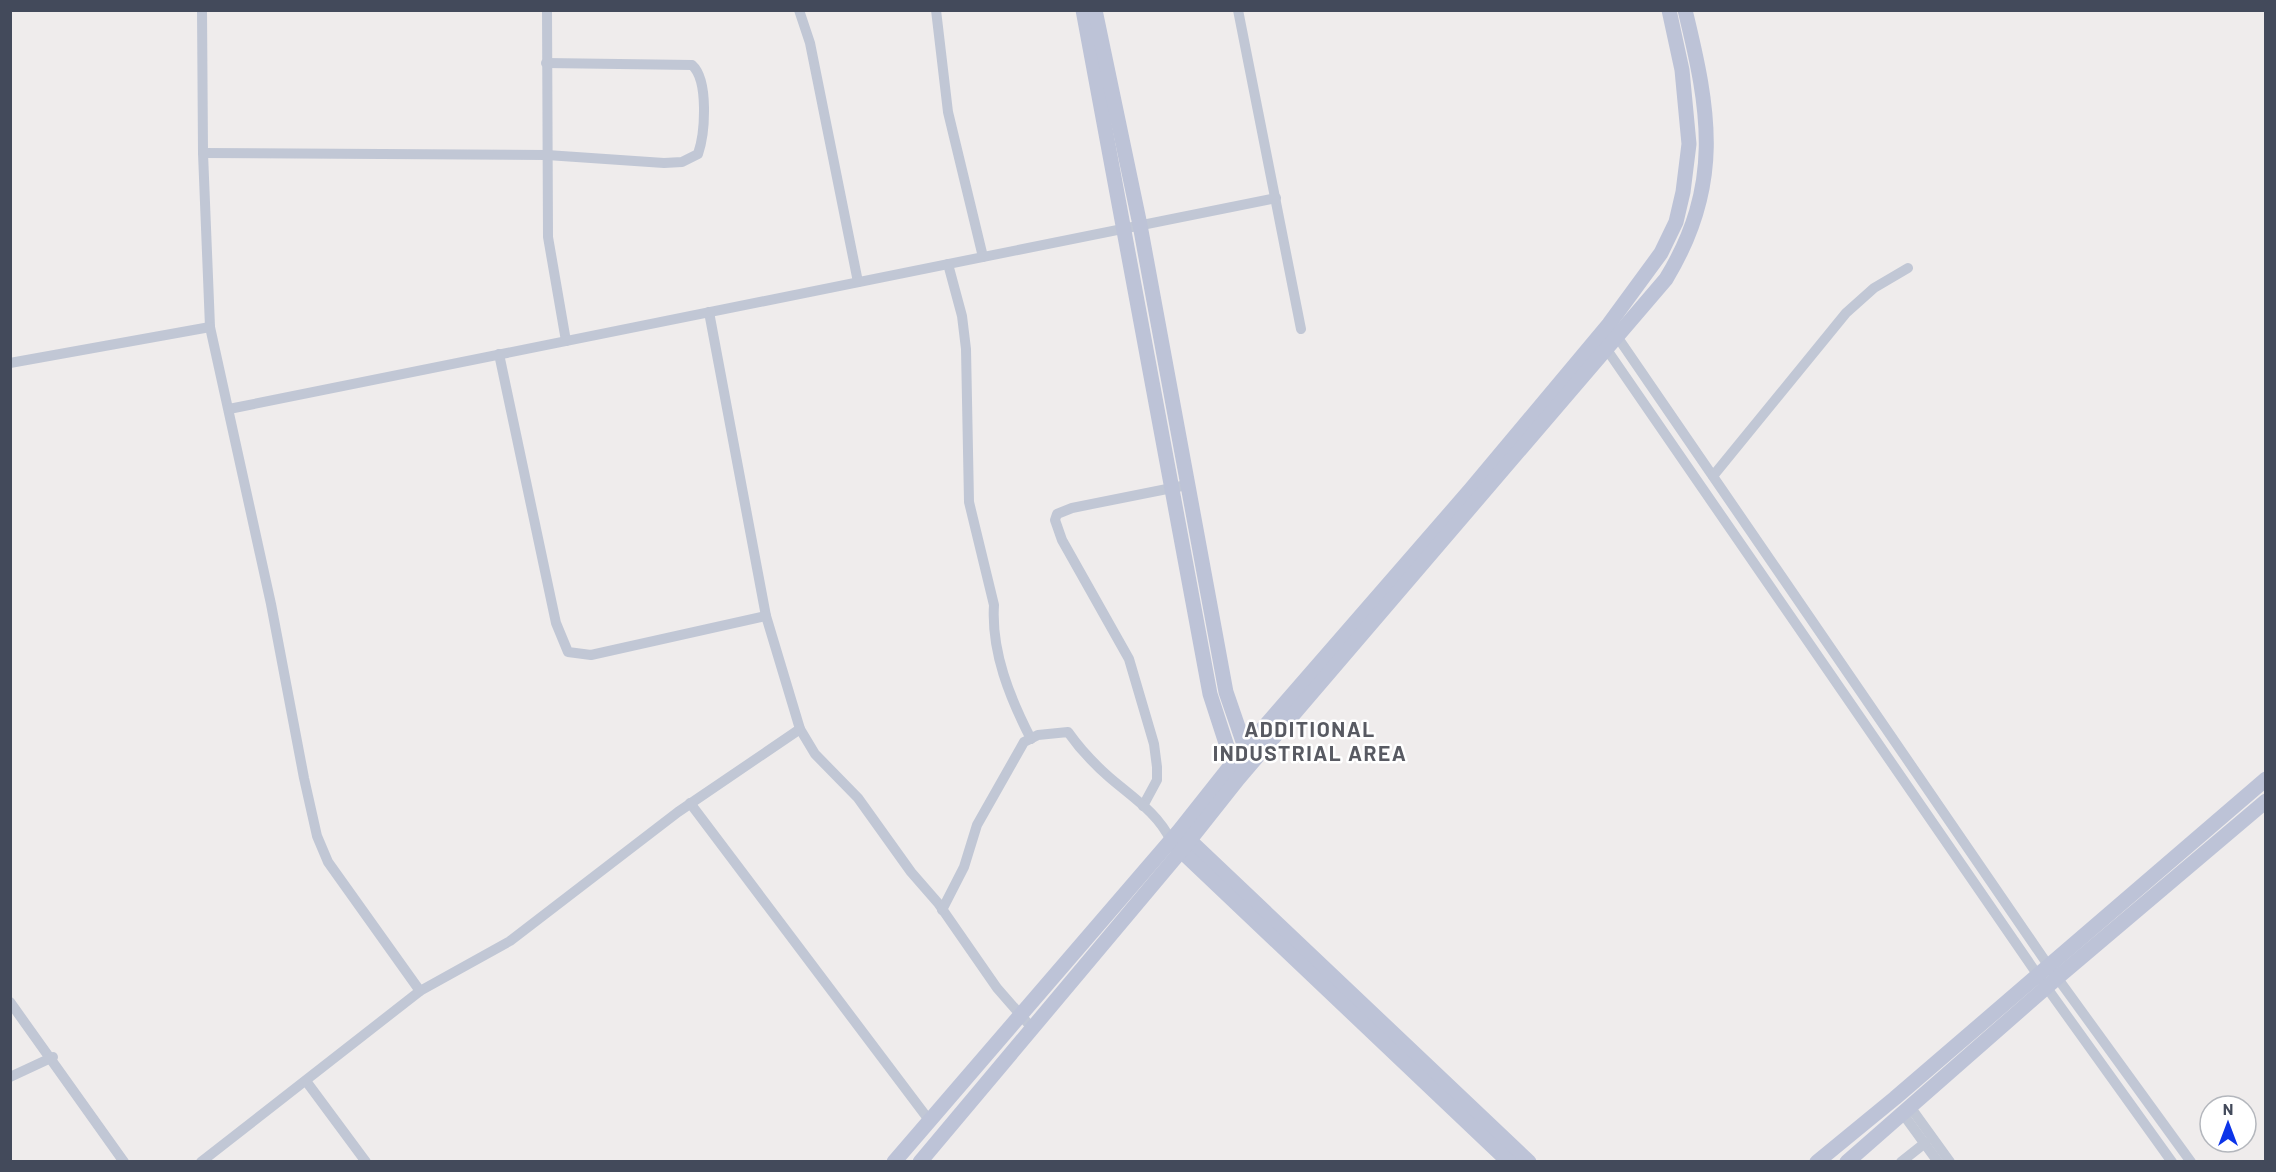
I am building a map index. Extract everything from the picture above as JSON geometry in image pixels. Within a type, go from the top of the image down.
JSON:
[{"type":"street","points":[[202,10],[202,153],[210,327],[317,836],[328,862],[420,991]]},
{"type":"street","points":[[547,10],[548,237],[566,341]]},
{"type":"street","points":[[799,10],[810,42],[858,282]]},
{"type":"street","points":[[936,10],[948,112],[984,257]]},
{"type":"street","points":[[1083,10],[1132,227]]},
{"type":"street","points":[[1095,10],[1180,487],[1226,692],[1249,757]]},
{"type":"street","points":[[1238,10],[1301,329]]},
{"type":"street","points":[[894,1161],[1020,1014],[1238,779],[1249,757],[1602,343],[1609,324],[1668,241],[1683,192],[1689,152],[1686,106],[1682,70],[1669,10]]},
{"type":"street","points":[[1602,343],[1618,337],[1666,279],[1679,258],[1693,225],[1706,172],[1708,143],[1706,107],[1685,10]]},
{"type":"street","points":[[202,153],[547,155],[664,164],[692,159],[700,147],[704,99],[699,71],[692,65],[546,63]]},
{"type":"street","points":[[229,409],[1276,198]]},
{"type":"street","points":[[948,264],[962,316],[966,349],[969,502],[994,605],[993,622],[1006,683],[1012,703],[1031,739]]},
{"type":"street","points":[[1713,476],[1846,313],[1874,288],[1908,268]]},
{"type":"street","points":[[709,312],[766,616],[800,729],[815,754],[858,798],[997,988],[1032,1028]]},
{"type":"street","points":[[1609,324],[1947,817],[2047,976],[2172,1161]]},
{"type":"street","points":[[10,363],[210,327]]},
{"type":"street","points":[[1602,343],[1935,827],[2191,1161]]},
{"type":"street","points":[[499,354],[556,622],[568,652],[591,655],[766,616]]},
{"type":"street","points":[[1180,487],[1210,694],[1238,779]]},
{"type":"street","points":[[1143,806],[1157,780],[1157,767],[1136,678],[1119,639],[1062,540],[1055,520],[1057,514],[1072,508],[1180,487]]},
{"type":"street","points":[[201,1161],[420,991],[510,941],[690,803],[800,729]]},
{"type":"street","points":[[942,910],[964,867],[977,825],[1024,742],[1038,735],[1068,732],[1084,754],[1529,1161]]},
{"type":"street","points":[[920,1161],[1032,1028],[1180,841],[1232,764],[1249,757]]},
{"type":"street","points":[[1847,1161],[1907,1111],[2047,976],[2265,779]]},
{"type":"street","points":[[1817,1161],[2265,801]]},
{"type":"street","points":[[690,803],[929,1120]]},
{"type":"street","points":[[1935,827],[1947,817]]},
{"type":"street","points":[[1180,841],[1509,1161]]},
{"type":"street","points":[[10,1002],[52,1057],[124,1161]]},
{"type":"street","points":[[10,1077],[52,1057]]},
{"type":"street","points":[[306,1081],[366,1161]]},
{"type":"street","points":[[1907,1111],[1938,1161]]},
{"type":"street","points":[[1907,1111],[1950,1161]]},
{"type":"street","points":[[1902,1161],[1925,1143]]},
{"type":"street","points":[[214,1152],[222,1161]]},
{"type":"district","name":"ADDITIONAL INDUSTRIAL AREA","points":[[1310,742]]}]
